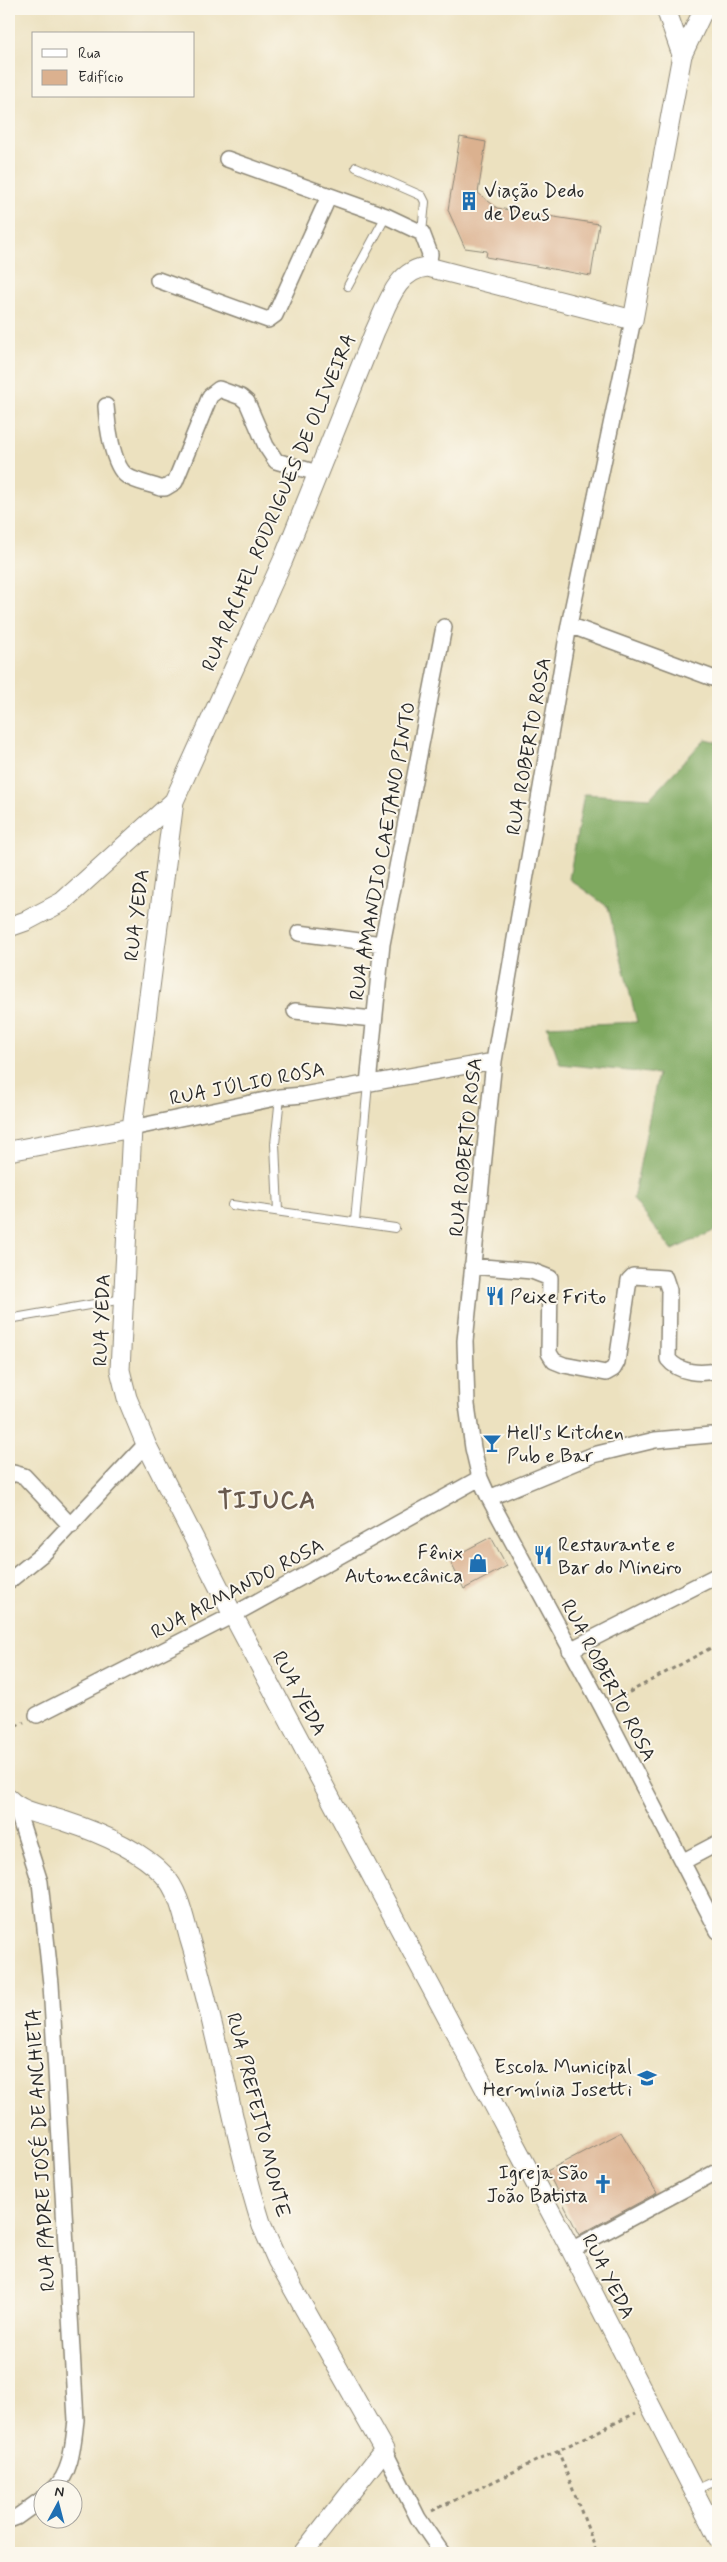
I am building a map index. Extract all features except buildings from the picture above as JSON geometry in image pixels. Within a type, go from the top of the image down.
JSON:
[{"type":"street","points":[[666,9],[682,55]]},
{"type":"street","points":[[228,159],[386,216],[422,233],[430,254],[428,267],[633,320],[682,55],[704,9]]},
{"type":"street","points":[[158,280],[268,320],[275,315],[329,196]]},
{"type":"street","name":"RUA RACHEL RODRIGUES DE OLIVEIRA","points":[[9,927],[26,921],[62,902],[174,801],[283,560],[375,331],[391,296],[407,274],[416,268],[428,267]]},
{"type":"street","name":"RUA ROBERTO ROSA","points":[[633,320],[569,625],[494,1061],[465,1341],[467,1405],[480,1478],[489,1498],[602,1707],[718,1931]]},
{"type":"street","points":[[106,406],[113,447],[121,469],[126,476],[160,488],[165,488],[175,482],[210,396],[219,389],[241,397],[247,402],[266,446],[276,461],[317,473]]},
{"type":"street","points":[[569,625],[718,680]]},
{"type":"street","name":"RUA AMANDIO CAETANO PINTO","points":[[368,1084],[372,1018],[382,944],[444,627]]},
{"type":"street","name":"RUA YEDA","points":[[174,801],[132,1128],[120,1370],[127,1398],[146,1444],[233,1615],[570,2250],[718,2538]]},
{"type":"street","points":[[299,933],[382,944]]},
{"type":"street","points":[[294,1011],[372,1018]]},
{"type":"street","name":"RUA JÚLIO ROSA","points":[[9,1151],[280,1097],[368,1084],[494,1061]]},
{"type":"street","points":[[472,1266],[532,1271],[550,1278],[549,1353],[554,1361],[564,1365],[606,1373],[613,1369],[617,1362],[629,1280],[633,1276],[665,1278],[669,1290],[668,1359],[674,1366],[690,1372],[718,1370]]},
{"type":"street","points":[[489,1498],[593,1455],[655,1440],[711,1435]]},
{"type":"street","points":[[9,1581],[30,1566],[71,1526],[146,1444]]},
{"type":"street","points":[[9,1476],[13,1473],[24,1476],[71,1526]]},
{"type":"street","name":"RUA ARMANDO ROSA","points":[[37,1715],[233,1615],[480,1478]]},
{"type":"street","points":[[570,1650],[718,1576]]},
{"type":"street","name":"RUA PREFEITO MONTE","points":[[12,1803],[65,1821],[114,1841],[148,1860],[165,1875],[178,1898],[203,1981],[262,2226],[277,2260],[384,2450],[418,2518],[442,2553]]},
{"type":"street","name":"RUA PADRE JOSÉ DE ANCHIETA","points":[[12,1803],[40,1882],[51,1984],[75,2410],[71,2455],[63,2480]]},
{"type":"street","points":[[682,1862],[718,1843]]},
{"type":"street","points":[[570,2250],[718,2171]]},
{"type":"street","points":[[303,2553],[384,2450]]},
{"type":"street","points":[[9,2520],[17,2517],[32,2506]]},
{"type":"lane","points":[[356,167],[422,196],[424,202],[422,233]]},
{"type":"lane","points":[[348,286],[386,216]]},
{"type":"lane","points":[[355,1221],[368,1084]]},
{"type":"lane","points":[[278,1211],[275,1144],[280,1097]]},
{"type":"lane","points":[[232,1205],[395,1228]]},
{"type":"lane","points":[[9,1319],[123,1299]]},
{"type":"lane","points":[[695,2490],[718,2480]]},
{"type":"path","points":[[602,1707],[718,1644]]},
{"type":"path","points":[[418,2518],[650,2406]]},
{"type":"path","points":[[558,2450],[597,2553]]},
{"type":"green space","points":[[705,739],[718,742],[718,1229],[672,1250],[633,1199],[658,1074],[560,1064],[547,1026],[637,1022],[608,907],[569,879],[584,794],[650,798]]},
{"type":"place","name":"Viação Dedo de Deus","points":[[469,201]]},
{"type":"place","name":"Peixe Frito","points":[[495,1296]]},
{"type":"place","name":"Hell's Kitchen Pub e Bar","points":[[492,1443]]},
{"type":"place","name":"Restaurante e Bar do Mineiro","points":[[543,1555]]},
{"type":"place","name":"Fênix Automecânica","points":[[478,1563]]},
{"type":"place","name":"Escola Municipal Hermínia Josetti","points":[[647,2078]]},
{"type":"place","name":"Igreja São João Batista","points":[[603,2184]]},
{"type":"district","name":"TIJUCA","points":[[267,1499]]}]
